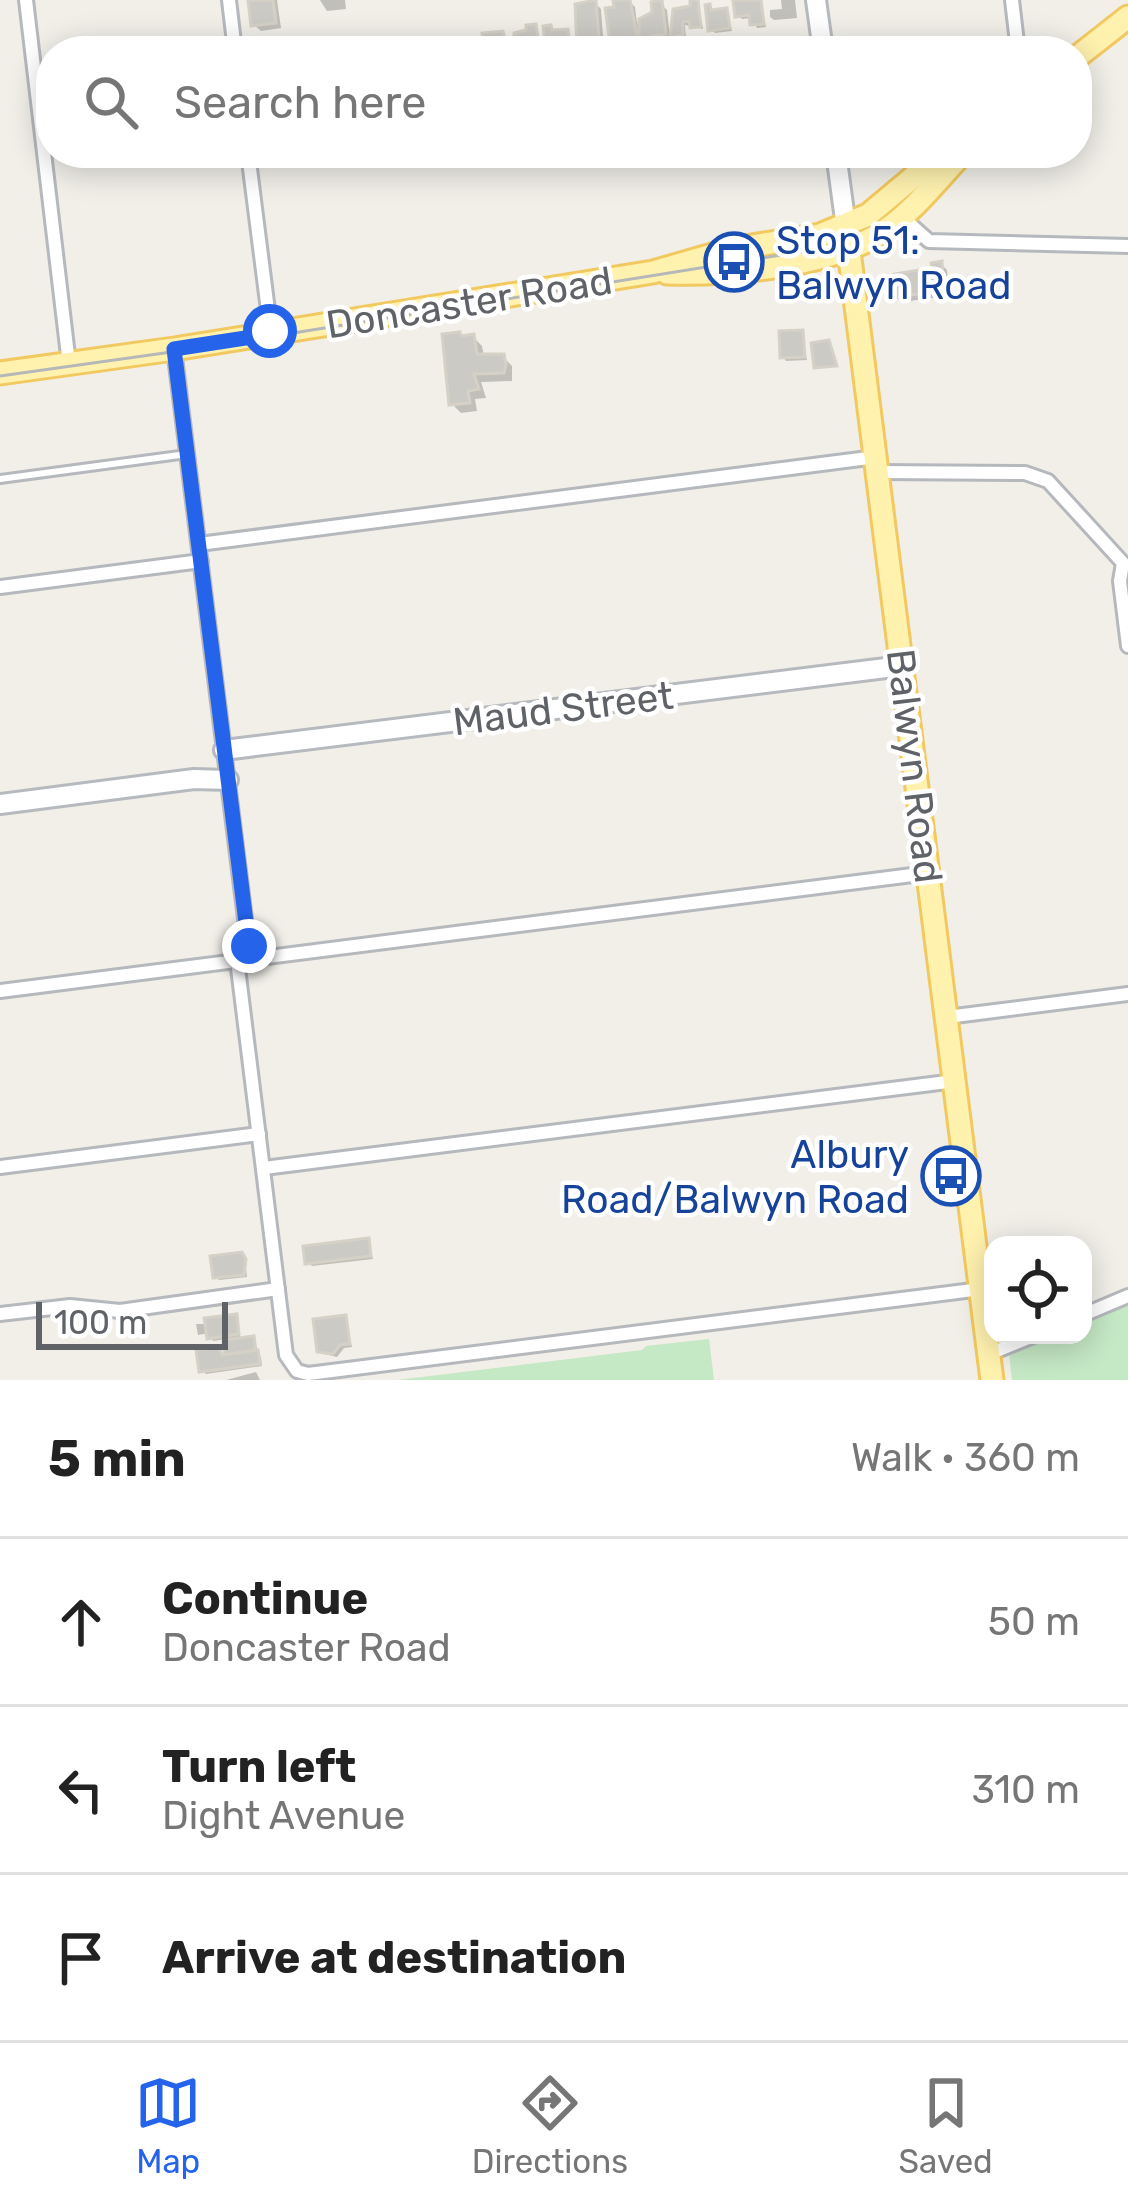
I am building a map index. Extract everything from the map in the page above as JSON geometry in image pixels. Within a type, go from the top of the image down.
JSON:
[{"type":"main road","points":[[1092,45],[1128,17]]},
{"type":"main road","name":"Doncaster Road","points":[[848,238],[925,168]]},
{"type":"main road","name":"Doncaster Road","points":[[0,373],[653,272],[734,271],[902,217],[949,168]]},
{"type":"main road","name":"Balwyn Road","points":[[848,238],[992,1380]]},
{"type":"street","points":[[26,0],[36,85]]},
{"type":"street","points":[[229,0],[233,36]]},
{"type":"street","points":[[816,0],[821,36]]},
{"type":"street","points":[[1012,0],[1016,36]]},
{"type":"street","points":[[46,168],[69,364]]},
{"type":"street","points":[[250,168],[271,334]]},
{"type":"street","name":"Balwyn Road","points":[[838,168],[848,238]]},
{"type":"street","points":[[902,217],[929,241],[1128,246]]},
{"type":"street","points":[[174,349],[226,767],[259,1133],[286,1355],[293,1369],[308,1374],[981,1289]]},
{"type":"street","points":[[199,544],[877,464],[1040,476],[1126,566],[1120,581],[1128,646]]},
{"type":"street","points":[[0,587],[201,561]]},
{"type":"street","name":"Maud Street","points":[[0,804],[194,779],[226,767],[902,666]]},
{"type":"street","points":[[0,991],[928,873]]},
{"type":"street","points":[[946,1017],[1128,994]]},
{"type":"street","points":[[264,1168],[955,1081]]},
{"type":"street","points":[[0,1167],[259,1133]]},
{"type":"street","points":[[0,1314],[70,1306],[120,1311],[278,1289]]},
{"type":"street","points":[[1092,1311],[1128,1296]]},
{"type":"street","points":[[989,1354],[1014,1344]]},
{"type":"lane","points":[[0,479],[187,454]]},
{"type":"green space","points":[[1128,1303],[1128,1380],[1012,1380],[1009,1354],[1033,1344],[1092,1344],[1092,1319]]},
{"type":"green space","points":[[709,1339],[714,1380],[397,1380],[642,1350]]},
{"type":"building","points":[[248,0],[273,0],[276,23],[251,26]]},
{"type":"building","points":[[596,0],[599,36],[576,36],[575,4]]},
{"type":"building","points":[[613,0],[630,0],[637,36],[609,36],[605,8],[614,7]]},
{"type":"building","points":[[662,0],[666,34],[639,36],[639,19],[652,12],[651,2]]},
{"type":"building","points":[[690,0],[698,0],[701,27],[690,28],[689,21],[683,22],[683,35],[670,36],[673,9],[690,6]]},
{"type":"building","points":[[733,0],[761,0],[764,24],[750,25],[749,15],[735,17]]},
{"type":"building","points":[[710,4],[711,10],[727,8],[730,28],[708,31],[705,5]]},
{"type":"building","points":[[536,24],[538,36],[514,36],[526,30],[526,25]]},
{"type":"building","points":[[543,26],[568,29],[569,36],[544,36]]},
{"type":"building","points":[[942,261],[944,291],[892,297],[889,275],[932,268],[931,263]]},
{"type":"building","points":[[803,330],[805,357],[780,358],[779,331]]},
{"type":"building","points":[[460,332],[461,336],[474,334],[477,354],[504,354],[506,365],[504,373],[474,374],[479,389],[468,391],[470,403],[449,405],[442,334]]},
{"type":"building","points":[[829,340],[837,366],[814,368],[811,343]]},
{"type":"building","points":[[369,1238],[371,1256],[305,1264],[303,1246]]},
{"type":"building","points":[[242,1252],[244,1275],[213,1278],[210,1256]]},
{"type":"building","points":[[237,1314],[239,1334],[207,1339],[204,1318]]},
{"type":"building","points":[[346,1315],[350,1344],[340,1345],[333,1354],[317,1352],[313,1319]]},
{"type":"building","points":[[254,1336],[256,1351],[225,1355],[223,1340]]},
{"type":"building","points":[[219,1347],[222,1355],[258,1350],[260,1364],[199,1372],[196,1350]]},
{"type":"tram line","points":[[0,376],[819,249]]},
{"type":"place","name":"Stop 51: Balwyn Road","points":[[734,262]]},
{"type":"place","name":"Albury Road/Balwyn Road","points":[[951,1176]]},
{"type":"route","points":[[249,946],[174,349],[270,331]]}]
